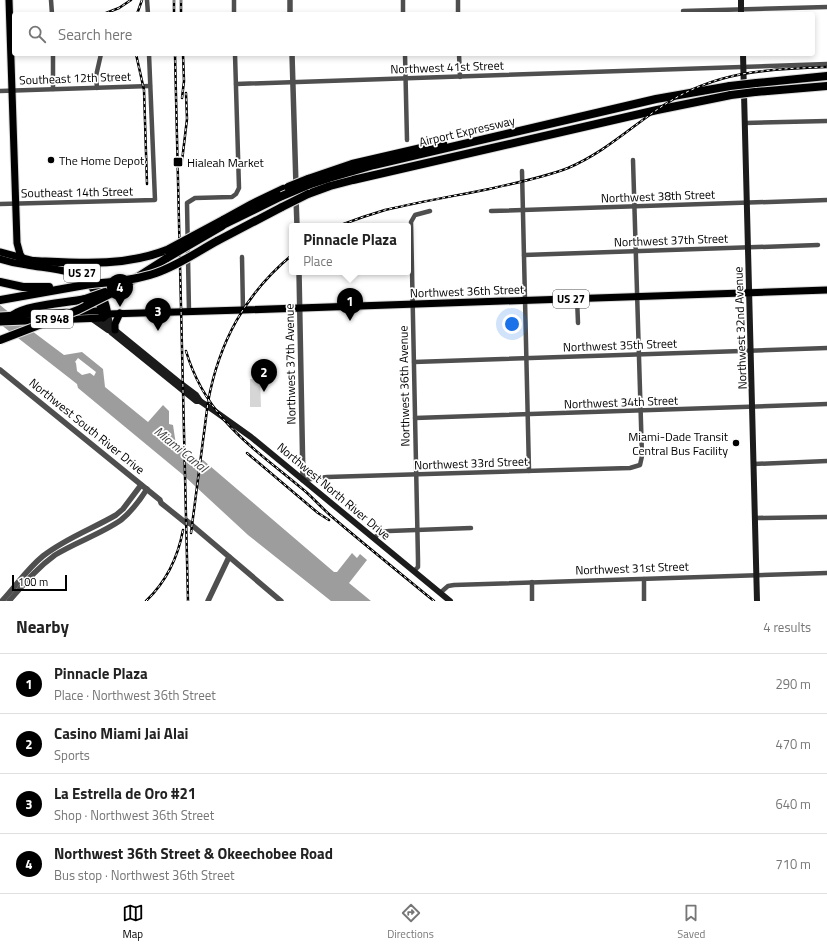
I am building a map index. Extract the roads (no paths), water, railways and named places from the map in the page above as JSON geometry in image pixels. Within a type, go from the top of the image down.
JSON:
[{"type":"highway","name":"Airport Expressway","points":[[0,340],[84,307],[126,284],[167,254],[282,192],[308,186],[329,178],[374,165],[679,94],[730,86],[827,76]]},
{"type":"highway","name":"Airport Expressway","points":[[56,288],[135,278],[169,268],[282,207],[308,186],[330,186],[657,110],[731,95],[827,86]]},
{"type":"highway","points":[[33,261],[71,264],[118,262],[167,254]]},
{"type":"highway","points":[[0,282],[23,287],[56,288]]},
{"type":"highway","points":[[0,300],[56,288]]},
{"type":"highway","points":[[12,317],[17,312],[40,306],[85,299],[114,290]]},
{"type":"main road","points":[[0,258],[11,256],[16,250],[17,243],[9,0]]},
{"type":"main road","points":[[741,0],[741,12]]},
{"type":"main road","name":"Northwest 32nd Avenue","points":[[743,56],[757,601]]},
{"type":"main road","points":[[17,243],[20,254],[23,258]]},
{"type":"main road","name":"US 27","points":[[0,252],[11,256],[72,269],[88,276],[96,283],[102,292],[104,314]]},
{"type":"main road","name":"US 27","points":[[0,258],[21,264],[64,271],[77,275],[86,281],[93,289],[104,314]]},
{"type":"main road","name":"Northwest 36th Street","points":[[0,322],[12,317],[48,312],[104,314],[189,312],[827,290]]},
{"type":"main road","points":[[90,318],[112,330],[120,313]]},
{"type":"main road","name":"Northwest 36th Street","points":[[0,316],[90,318],[104,314]]},
{"type":"main road","name":"Northwest North River Drive","points":[[104,314],[112,330],[141,354],[196,395],[200,402],[241,430],[450,601]]},
{"type":"street","points":[[51,0],[52,12]]},
{"type":"street","points":[[147,0],[148,12]]},
{"type":"street","points":[[234,0],[234,12]]},
{"type":"street","points":[[290,0],[290,12]]},
{"type":"street","points":[[403,0],[403,12]]},
{"type":"street","points":[[458,0],[458,12]]},
{"type":"street","points":[[683,11],[741,12],[827,7]]},
{"type":"street","points":[[53,56],[54,89]]},
{"type":"street","points":[[97,88],[96,76],[101,56]]},
{"type":"street","points":[[149,56],[150,86]]},
{"type":"street","points":[[189,312],[188,203],[195,198],[229,197],[235,195],[238,192],[240,184],[235,56]]},
{"type":"street","points":[[292,56],[297,223]]},
{"type":"street","points":[[405,56],[407,140]]},
{"type":"street","points":[[459,56],[460,77]]},
{"type":"street","name":"Northwest 41st Street","points":[[236,84],[827,64]]},
{"type":"street","name":"Southeast 12th Street","points":[[0,91],[150,86]]},
{"type":"street","name":"Southeast 14th Street","points":[[0,204],[155,200],[150,86]]},
{"type":"street","points":[[745,123],[827,121]]},
{"type":"street","points":[[633,160],[640,411]]},
{"type":"street","points":[[522,171],[528,471]]},
{"type":"street","name":"Northwest 38th Street","points":[[491,211],[827,200]]},
{"type":"street","name":"Northwest 36th Avenue","points":[[414,571],[418,567],[418,564],[412,304],[412,218],[417,214],[430,211]]},
{"type":"street","name":"Northwest 37th Street","points":[[524,255],[818,245]]},
{"type":"street","points":[[242,257],[243,310]]},
{"type":"street","name":"Northwest 37th Avenue","points":[[299,275],[303,480]]},
{"type":"street","points":[[577,298],[578,322]]},
{"type":"street","name":"Northwest 35th Street","points":[[414,362],[827,348]]},
{"type":"street","name":"Northwest South River Drive","points":[[0,370],[160,500],[164,500],[188,523],[281,601]]},
{"type":"street","name":"Northwest 34th Street","points":[[415,418],[827,404]]},
{"type":"street","name":"Northwest 33rd Street","points":[[303,480],[327,477],[630,468],[640,465],[642,456],[640,411]]},
{"type":"street","points":[[754,464],[827,461]]},
{"type":"street","points":[[2,601],[27,570],[43,556],[67,540],[100,524],[120,512],[142,484]]},
{"type":"street","points":[[9,601],[32,574],[49,560],[124,517],[147,489]]},
{"type":"street","points":[[755,518],[827,517]]},
{"type":"street","points":[[100,524],[103,530]]},
{"type":"street","points":[[374,538],[381,532],[417,529],[471,528]]},
{"type":"street","points":[[208,601],[229,557]]},
{"type":"street","name":"Northwest 31st Street","points":[[440,592],[446,587],[452,585],[827,573]]},
{"type":"street","points":[[644,579],[644,601]]},
{"type":"street","points":[[532,582],[532,601]]},
{"type":"railway","points":[[109,12],[119,8],[131,0]]},
{"type":"railway","points":[[138,12],[142,0]]},
{"type":"railway","points":[[174,0],[174,12]]},
{"type":"railway","points":[[181,0],[181,12]]},
{"type":"railway","points":[[136,56],[144,90],[147,184]]},
{"type":"railway","points":[[175,56],[188,601]]},
{"type":"railway","points":[[182,98],[184,81],[183,56]]},
{"type":"railway","points":[[346,223],[385,210],[489,189],[548,175],[568,168],[594,155],[664,105],[703,85],[742,74],[784,69],[827,67]]},
{"type":"railway","points":[[182,161],[187,119],[186,93]]},
{"type":"railway","points":[[191,533],[208,402],[219,359],[236,321],[248,303],[275,270],[289,258]]},
{"type":"railway","points":[[186,351],[195,375],[206,396],[219,414],[234,430],[250,446],[305,491],[331,516],[434,601]]},
{"type":"railway","points":[[247,453],[318,513],[329,520]]},
{"type":"railway","points":[[146,601],[160,586],[170,568],[178,550],[183,530]]},
{"type":"place","name":"The Home Depot","points":[[51,160]]},
{"type":"place","name":"Hialeah Market","points":[[178,162]]},
{"type":"place","name":"Northwest 36th Street & Okeechobee Road","points":[[120,307]]},
{"type":"place","name":"Pinnacle Plaza","points":[[350,321]]},
{"type":"place","name":"La Estrella de Oro #21","points":[[158,331]]},
{"type":"place","name":"Casino Miami Jai Alai","points":[[264,392]]},
{"type":"place","name":"Miami-Dade Transit Central Bus Facility","points":[[736,443]]},
{"type":"water label","name":"Miami Canal","points":[[181,449]]}]
